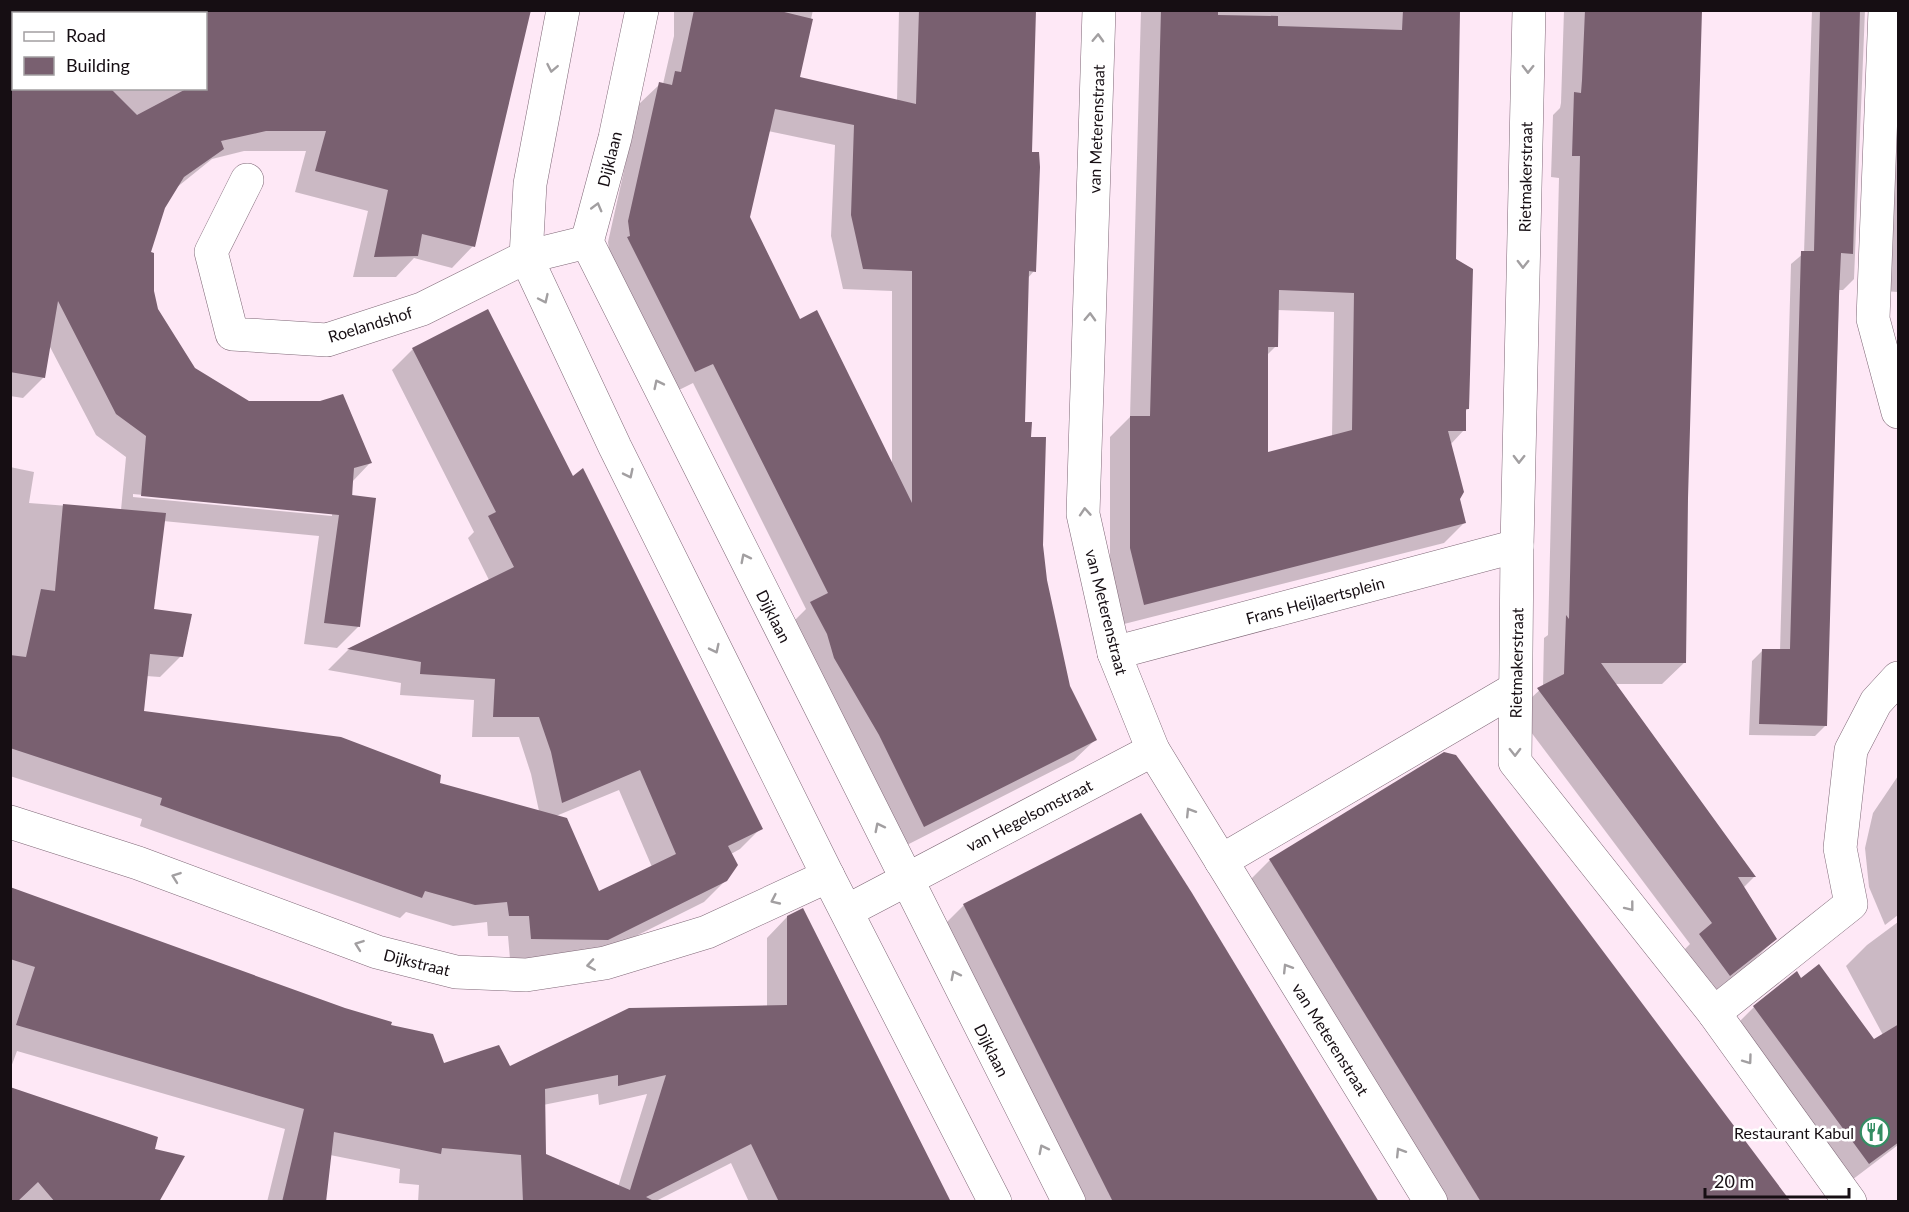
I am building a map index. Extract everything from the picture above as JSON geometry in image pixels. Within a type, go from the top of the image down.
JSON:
[{"type":"street","points":[[563,10],[530,184],[526,257],[610,436],[828,876],[995,1202]]},
{"type":"street","name":"Dijklaan","points":[[642,10],[615,138],[587,242],[1069,1202]]},
{"type":"street","name":"van Meterenstraat","points":[[1099,10],[1083,514],[1114,653],[1152,750],[1431,1202]]},
{"type":"street","name":"Rietmakerstraat","points":[[1529,10],[1517,546],[1515,762],[1714,1013],[1850,1202]]},
{"type":"street","points":[[1885,10],[1873,319],[1899,412]]},
{"type":"street","name":"Roelandshof","points":[[247,180],[211,252],[232,334],[327,340],[422,309],[526,257],[587,242]]},
{"type":"street","name":"Frans Heijlaertsplein","points":[[1114,653],[1517,546]]},
{"type":"street","points":[[1714,1013],[1851,904],[1840,848],[1851,750],[1876,702],[1899,678]]},
{"type":"street","points":[[1221,861],[1515,689]]},
{"type":"street","name":"van Hegelsomstraat","points":[[847,911],[1152,750]]},
{"type":"street","name":"Dijkstraat","points":[[10,822],[138,863],[378,952],[456,972],[526,975],[604,963],[707,932],[828,876]]},
{"type":"building","points":[[206,10],[531,10],[475,247],[422,234],[418,256],[374,257],[388,190],[315,171],[326,131],[266,131],[221,141],[224,149],[184,177],[165,208],[151,252],[154,253],[154,291],[158,309],[195,368],[249,401],[320,401],[343,394],[372,463],[354,468],[352,495],[376,498],[360,627],[324,623],[339,515],[141,496],[146,436],[116,414],[58,301],[45,378],[10,372],[10,88],[12,90],[112,90],[137,115],[184,90],[207,90]]},
{"type":"building","points":[[694,10],[776,10],[813,19],[800,77],[916,104],[919,10],[1036,10],[1032,152],[1039,152],[1040,167],[1036,272],[1029,271],[1025,422],[1032,422],[1031,437],[1046,437],[1043,545],[1047,580],[1070,686],[1097,740],[924,827],[879,735],[834,658],[827,634],[810,602],[828,593],[713,364],[695,372],[627,237],[630,236],[628,221],[659,82],[672,85],[675,71],[681,72]],"holes":[[[775,109],[854,125],[851,215],[863,269],[912,271],[912,503],[817,310],[800,319],[750,217]]]},
{"type":"building","points":[[1161,10],[1218,10],[1218,15],[1278,16],[1278,26],[1402,30],[1403,10],[1460,10],[1456,259],[1473,269],[1469,409],[1466,409],[1466,431],[1448,431],[1464,492],[1460,499],[1466,523],[1144,605],[1130,548],[1130,416],[1150,416]],"holes":[[[1279,290],[1354,293],[1352,430],[1268,452],[1268,347],[1278,347]]]},
{"type":"building","points":[[1585,10],[1702,10],[1688,498],[1686,663],[1601,663],[1756,877],[1738,877],[1777,939],[1730,976],[1699,934],[1712,923],[1537,688],[1564,674],[1566,615],[1569,619],[1580,156],[1572,156],[1574,92],[1581,93]]},
{"type":"building","points":[[1820,10],[1860,10],[1853,254],[1841,253],[1839,296],[1827,726],[1759,724],[1762,649],[1790,649],[1801,251],[1814,251]]},
{"type":"building","points":[[488,309],[573,476],[583,468],[763,829],[728,846],[738,865],[727,881],[608,940],[531,939],[529,916],[509,916],[507,902],[475,905],[425,891],[422,898],[160,805],[162,798],[10,748],[10,655],[26,657],[41,589],[55,591],[63,504],[166,513],[154,609],[192,614],[183,657],[150,654],[144,711],[341,737],[441,775],[440,783],[567,818],[599,891],[676,854],[640,770],[562,803],[551,752],[539,717],[493,717],[495,679],[420,674],[421,662],[347,649],[514,567],[488,516],[496,512],[412,348]]},
{"type":"building","points":[[1444,752],[1456,755],[1791,1202],[1481,1202],[1269,859]]},
{"type":"building","points":[[1141,813],[1379,1202],[1113,1202],[963,904]]},
{"type":"building","points":[[10,887],[345,1008],[392,1022],[391,1025],[433,1034],[444,1063],[499,1045],[510,1066],[629,1008],[787,1005],[787,916],[803,908],[951,1202],[779,1202],[751,1144],[646,1197],[656,1202],[523,1202],[521,1155],[442,1148],[441,1154],[334,1132],[326,1202],[282,1202],[304,1109],[16,1025],[35,967],[10,959]],"holes":[[[618,1075],[618,1086],[666,1075],[630,1190],[546,1154],[545,1089]]]},
{"type":"building","points":[[1819,964],[1874,1039],[1899,1024],[1899,1142],[1869,1164],[1753,1006],[1797,971],[1801,978]]},
{"type":"building","points":[[10,1087],[158,1137],[155,1149],[185,1156],[159,1202],[55,1202],[38,1182],[17,1202],[10,1202]]},
{"type":"place","name":"Restaurant Kabul","points":[[1875,1132]]}]
